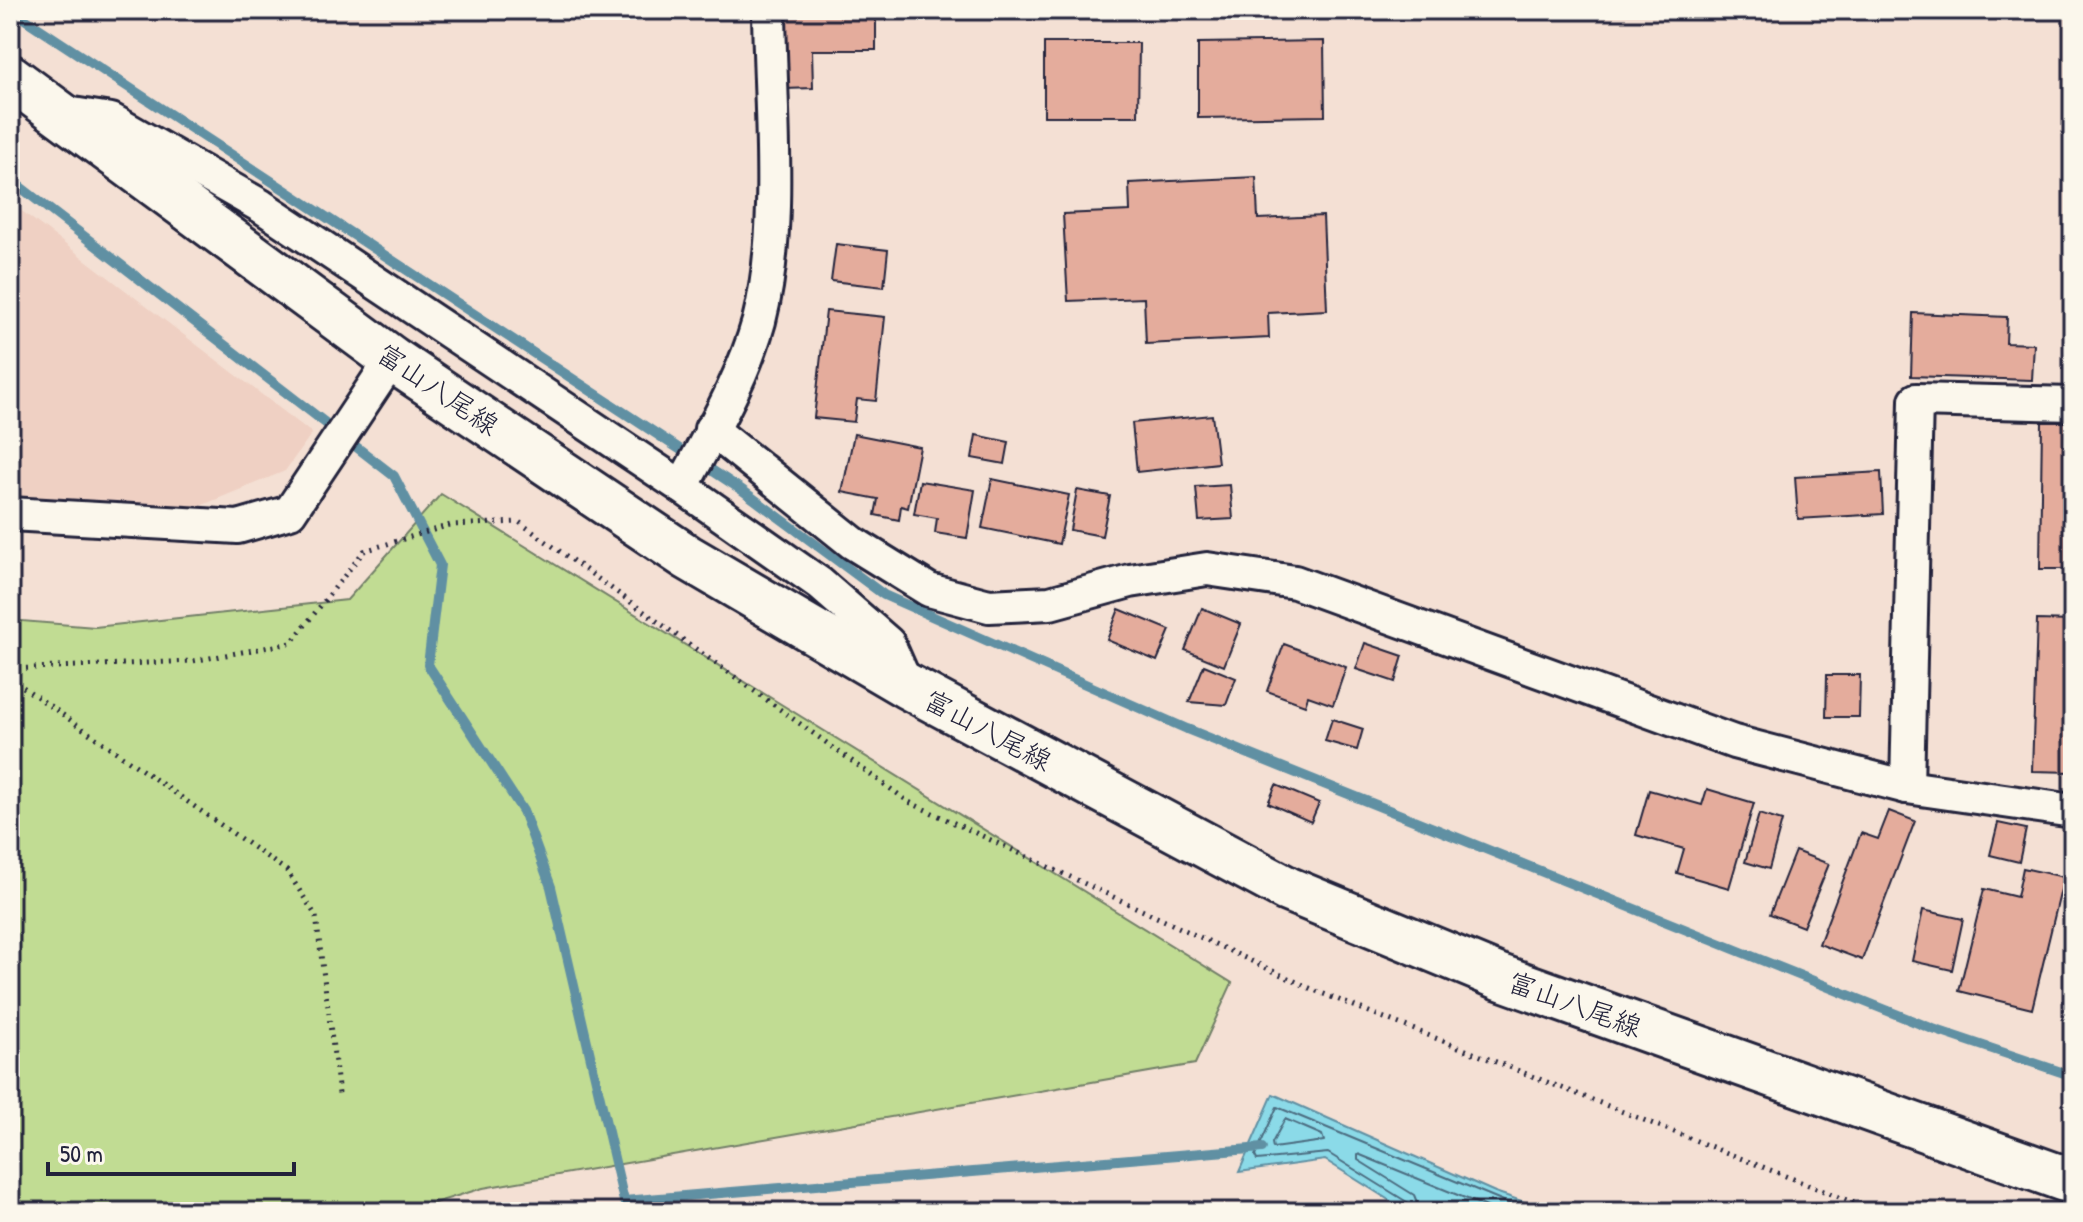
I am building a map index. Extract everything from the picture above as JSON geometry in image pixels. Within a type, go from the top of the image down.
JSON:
[{"type":"main road","name":"富山八尾線","points":[[10,77],[392,359],[687,557],[907,686],[1287,889],[1500,977],[2073,1182]]},
{"type":"street","points":[[697,459],[737,379],[758,322],[772,253],[769,10]]},
{"type":"street","points":[[56,112],[111,120],[697,459],[853,543],[929,590],[989,606],[1050,603],[1130,581],[1207,569],[1295,582],[1734,742],[1907,787],[2073,811]]},
{"type":"street","points":[[10,514],[238,527],[290,512],[392,359]]},
{"type":"street","points":[[1907,787],[1916,400],[2073,404]]},
{"type":"street","points":[[697,459],[819,583],[888,643],[907,686]]},
{"type":"path","points":[[10,669],[193,661],[291,643],[364,551],[450,525],[519,522],[909,802],[1316,991],[1877,1212]]},
{"type":"path","points":[[10,678],[287,871],[316,916],[339,1094]]},
{"type":"shaded area","points":[[10,202],[312,433],[285,471],[188,511],[10,497]]},
{"type":"green space","points":[[441,494],[1232,983],[1195,1064],[483,1188],[405,1212],[10,1212],[10,620],[95,627],[347,600]]},
{"type":"water","points":[[1273,1094],[1495,1192],[1554,1212],[1408,1212],[1325,1160],[1239,1172]]},
{"type":"building","points":[[784,10],[876,10],[876,50],[812,50],[813,88],[785,89]]},
{"type":"building","points":[[1324,41],[1325,116],[1198,118],[1198,43]]},
{"type":"building","points":[[1044,43],[1139,43],[1138,116],[1044,116]]},
{"type":"building","points":[[1256,177],[1258,219],[1323,216],[1327,310],[1268,313],[1269,338],[1146,344],[1144,298],[1068,301],[1063,214],[1130,211],[1129,183]]},
{"type":"building","points":[[836,244],[888,250],[884,287],[831,281]]},
{"type":"building","points":[[826,311],[885,317],[876,401],[857,399],[854,422],[814,418]]},
{"type":"building","points":[[1913,313],[2007,317],[2006,343],[2034,344],[2032,380],[1911,376]]},
{"type":"building","points":[[1212,415],[1218,463],[1137,472],[1132,423]]},
{"type":"building","points":[[2042,422],[2073,422],[2073,569],[2040,569]]},
{"type":"building","points":[[854,434],[920,447],[908,508],[901,506],[899,520],[875,515],[878,499],[842,492]]},
{"type":"building","points":[[976,435],[1009,442],[1005,464],[972,458]]},
{"type":"building","points":[[1881,472],[1883,514],[1798,519],[1795,477]]},
{"type":"building","points":[[992,479],[1069,495],[1059,544],[982,528]]},
{"type":"building","points":[[920,481],[975,490],[967,538],[935,533],[937,518],[914,514]]},
{"type":"building","points":[[1230,485],[1233,519],[1199,521],[1196,487]]},
{"type":"building","points":[[1077,490],[1110,496],[1102,536],[1070,530]]},
{"type":"building","points":[[1202,608],[1241,624],[1224,666],[1185,650]]},
{"type":"building","points":[[1119,609],[1170,630],[1157,661],[1107,640]]},
{"type":"building","points":[[2037,620],[2073,621],[2073,772],[2032,771]]},
{"type":"building","points":[[1365,643],[1403,656],[1395,682],[1356,669]]},
{"type":"building","points":[[1284,644],[1346,667],[1333,705],[1308,696],[1305,705],[1267,691]]},
{"type":"building","points":[[1204,665],[1236,678],[1226,705],[1189,702]]},
{"type":"building","points":[[1827,675],[1860,675],[1859,717],[1826,717]]},
{"type":"building","points":[[1332,719],[1363,729],[1357,750],[1325,741]]},
{"type":"building","points":[[1276,785],[1319,803],[1311,822],[1268,803]]},
{"type":"building","points":[[1707,789],[1754,803],[1729,888],[1677,873],[1684,849],[1636,835],[1649,790],[1702,805]]},
{"type":"building","points":[[1889,811],[1915,821],[1862,960],[1819,944],[1861,833],[1878,839]]},
{"type":"building","points":[[1759,814],[1782,821],[1769,869],[1745,862]]},
{"type":"building","points":[[1998,823],[2026,829],[2019,862],[1990,855]]},
{"type":"building","points":[[1795,851],[1829,864],[1803,927],[1770,914]]},
{"type":"building","points":[[2023,868],[2064,877],[2032,1009],[1959,991],[1984,889],[2017,897]]},
{"type":"building","points":[[1923,910],[1963,919],[1952,970],[1912,961]]},
{"type":"waterway","points":[[11,10],[742,490],[884,595],[1187,729],[1933,1029],[2073,1076]]},
{"type":"waterway","points":[[10,179],[394,476],[440,565],[428,665],[523,811],[551,887],[624,1201],[1262,1148]]}]
